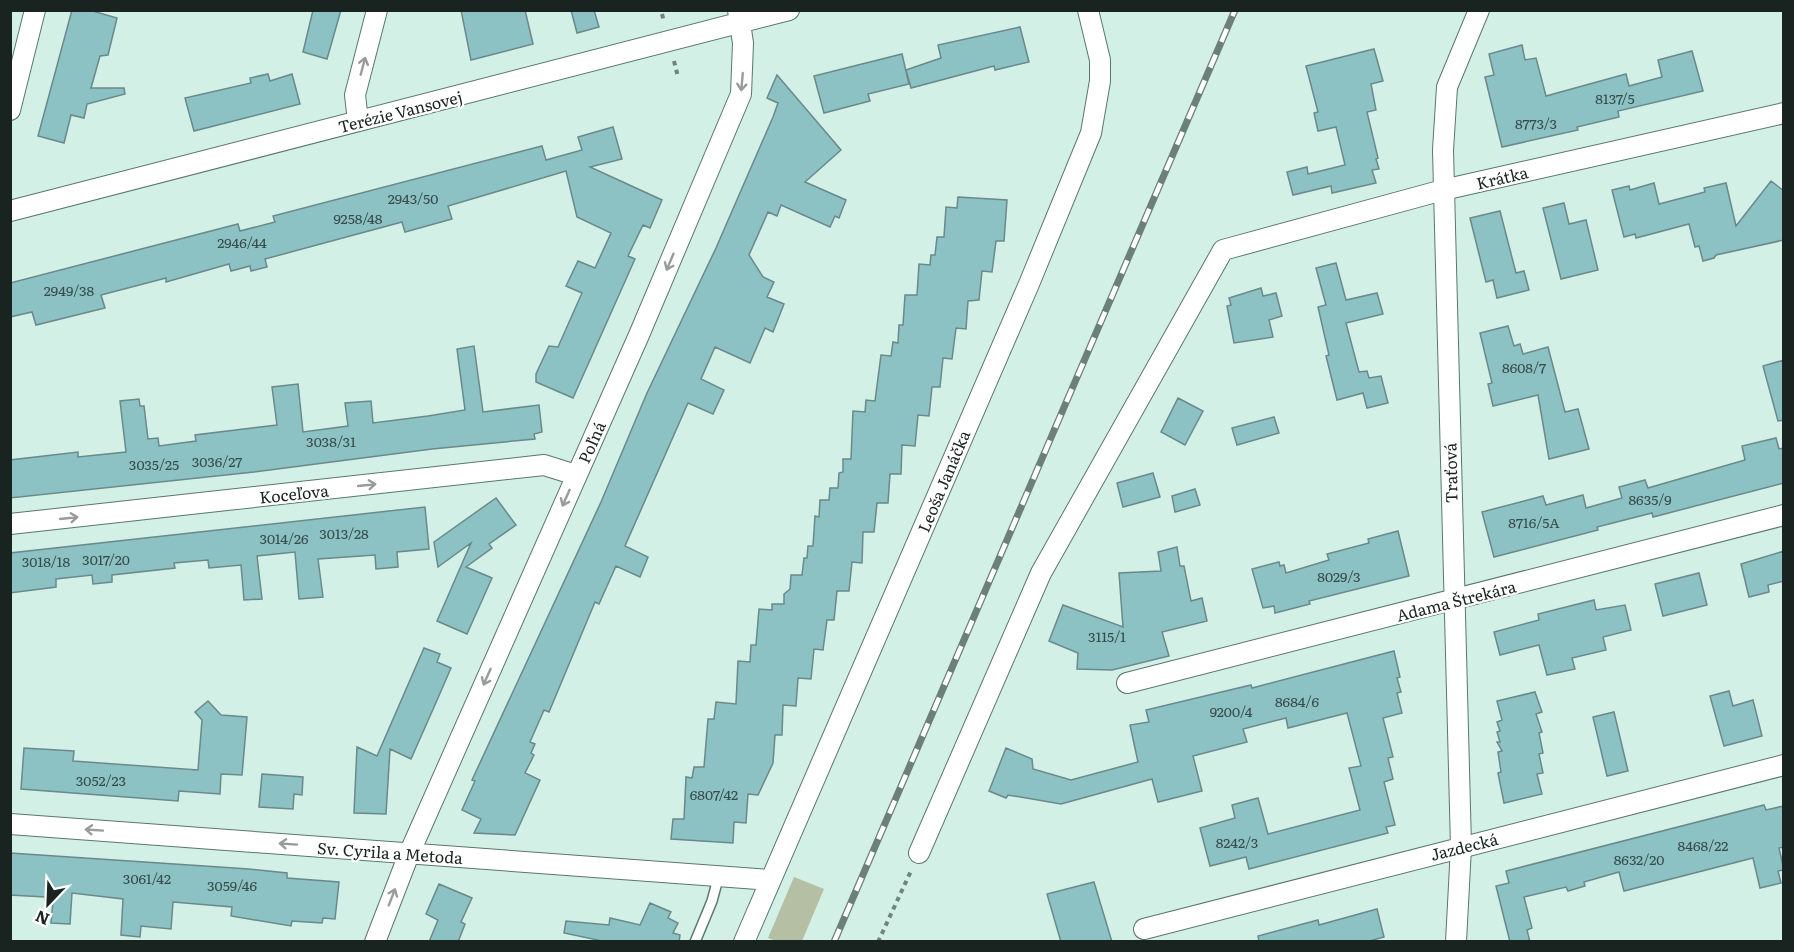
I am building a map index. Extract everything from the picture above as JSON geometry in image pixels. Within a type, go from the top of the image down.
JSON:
[{"type":"street","points":[[10,110],[35,10]]},
{"type":"street","points":[[358,121],[355,95],[377,10]]},
{"type":"street","name":"Terézie Vansovej","points":[[10,211],[358,121],[739,17],[789,10]]},
{"type":"street","name":"Leoša Janáčka","points":[[744,942],[1029,284],[1091,133],[1100,81],[1100,60],[1088,10]]},
{"type":"street","name":"Traťová","points":[[1456,942],[1461,847],[1443,190],[1447,87],[1479,10]]},
{"type":"street","name":"Poľná","points":[[375,942],[409,854],[741,94],[743,61],[739,17]]},
{"type":"street","name":"Krátka","points":[[919,853],[1041,573],[1223,250],[1443,190],[1784,112]]},
{"type":"street","name":"Koceľova","points":[[10,524],[544,465],[576,475]]},
{"type":"street","name":"Adama Štrekára","points":[[1127,683],[1784,515]]},
{"type":"street","name":"Jazdecká","points":[[1144,929],[1784,765]]},
{"type":"street","name":"Sv. Cyrila a Metoda","points":[[10,824],[770,880]]},
{"type":"lane","points":[[695,942],[712,901],[719,875]]},
{"type":"path","points":[[673,55],[678,77]]},
{"type":"path","points":[[878,942],[919,853]]},
{"type":"green space","points":[[794,877],[824,889],[802,941],[776,941],[768,938]]},
{"type":"building","points":[[72,10],[89,10],[117,18],[108,55],[100,56],[91,88],[124,88],[125,94],[87,104],[84,118],[71,115],[64,143],[38,136]]},
{"type":"building","points":[[313,10],[341,10],[327,59],[303,52]]},
{"type":"building","points":[[461,10],[525,10],[533,44],[471,60]]},
{"type":"building","points":[[571,10],[594,10],[599,27],[577,33]]},
{"type":"building","points":[[1020,27],[1029,62],[995,70],[994,66],[911,88],[906,70],[941,58],[938,45]]},
{"type":"building","points":[[1522,45],[1525,60],[1536,58],[1546,96],[1626,74],[1629,86],[1662,77],[1658,60],[1692,51],[1703,91],[1618,111],[1619,117],[1577,127],[1578,130],[1502,147],[1485,77],[1494,75],[1489,54]]},
{"type":"building","points":[[1374,49],[1383,81],[1371,84],[1376,110],[1367,112],[1378,158],[1376,159],[1379,169],[1372,170],[1376,183],[1332,193],[1331,186],[1293,195],[1287,172],[1307,167],[1308,174],[1345,165],[1336,127],[1318,131],[1314,113],[1318,112],[1306,66]]},
{"type":"building","points":[[902,54],[909,84],[868,94],[870,101],[824,113],[814,76]]},
{"type":"building","points":[[268,74],[270,81],[292,74],[300,104],[194,131],[185,98],[251,83],[250,78]]},
{"type":"building","points":[[777,75],[841,150],[805,182],[846,200],[839,218],[835,216],[830,227],[781,205],[777,216],[768,212],[749,255],[763,277],[774,282],[767,297],[784,304],[773,332],[765,328],[750,363],[715,347],[701,379],[724,390],[713,414],[688,403],[625,546],[648,557],[640,577],[616,566],[599,604],[595,602],[549,712],[544,710],[530,742],[535,744],[531,753],[534,755],[525,773],[540,780],[515,835],[474,833],[481,819],[462,810],[475,781],[472,780],[601,502],[647,393],[716,248],[773,117],[778,103],[767,98]]},
{"type":"building","points":[[613,127],[622,159],[590,167],[662,200],[650,228],[643,225],[628,256],[635,259],[573,398],[536,382],[536,374],[549,346],[558,347],[582,293],[566,286],[578,261],[595,268],[611,233],[577,217],[566,171],[448,206],[452,219],[405,232],[402,222],[265,259],[267,267],[251,271],[250,266],[231,271],[229,264],[166,282],[166,278],[101,295],[105,308],[36,325],[32,312],[10,317],[10,283],[238,224],[240,231],[275,222],[273,216],[542,146],[546,160],[582,150],[578,137]]},
{"type":"building","points":[[1771,181],[1784,191],[1784,240],[1716,255],[1714,258],[1703,261],[1699,246],[1695,247],[1689,224],[1636,238],[1635,234],[1624,237],[1612,190],[1629,186],[1630,190],[1654,183],[1659,204],[1705,192],[1704,188],[1726,183],[1736,226]]},
{"type":"building","points":[[958,197],[1007,200],[1004,241],[996,241],[992,272],[982,271],[979,300],[968,301],[966,329],[956,328],[952,359],[943,358],[940,387],[932,387],[929,416],[918,415],[915,446],[902,445],[901,474],[890,474],[888,503],[877,503],[874,532],[863,532],[862,563],[852,562],[849,591],[837,591],[834,620],[827,620],[823,650],[814,649],[811,679],[798,678],[796,706],[783,705],[782,735],[775,735],[773,763],[758,795],[748,794],[746,823],[734,822],[733,843],[671,839],[673,819],[684,819],[686,777],[692,778],[694,767],[704,767],[708,719],[714,719],[716,702],[736,704],[738,661],[750,662],[751,645],[756,645],[759,609],[772,610],[772,604],[784,604],[784,594],[790,589],[791,575],[802,575],[808,546],[813,546],[815,516],[819,517],[820,500],[829,500],[830,488],[838,488],[839,473],[843,472],[843,459],[851,459],[853,411],[865,412],[866,400],[875,401],[881,355],[891,356],[893,342],[898,343],[899,325],[903,325],[905,295],[917,295],[919,264],[930,265],[931,255],[935,255],[937,237],[944,237],[946,207],[957,208]]},
{"type":"building","points":[[1564,203],[1569,224],[1586,220],[1598,270],[1561,279],[1543,208]]},
{"type":"building","points":[[1500,211],[1516,273],[1524,271],[1529,290],[1497,298],[1493,280],[1486,282],[1470,218]]},
{"type":"building","points":[[1336,263],[1346,300],[1377,293],[1383,314],[1346,323],[1359,372],[1367,371],[1369,378],[1381,376],[1388,403],[1367,408],[1363,393],[1337,400],[1326,356],[1329,355],[1318,307],[1326,305],[1316,268]]},
{"type":"building","points":[[1261,288],[1263,296],[1276,293],[1282,316],[1269,320],[1273,337],[1234,343],[1227,306],[1231,305],[1229,298]]},
{"type":"building","points":[[1508,326],[1514,346],[1520,344],[1523,354],[1548,347],[1565,412],[1578,409],[1589,449],[1549,459],[1538,395],[1493,406],[1488,384],[1492,383],[1480,333]]},
{"type":"building","points":[[474,346],[483,412],[539,405],[542,432],[534,434],[535,439],[10,498],[10,460],[78,452],[78,457],[126,452],[120,401],[139,399],[140,406],[144,406],[148,439],[158,438],[159,446],[196,441],[195,435],[277,425],[272,387],[298,384],[303,432],[348,426],[345,403],[371,401],[373,423],[465,410],[457,349]]},
{"type":"building","points":[[1784,360],[1784,420],[1778,421],[1763,366]]},
{"type":"building","points":[[1178,398],[1203,411],[1185,445],[1161,432]]},
{"type":"building","points":[[1274,417],[1279,433],[1237,445],[1232,428]]},
{"type":"building","points":[[1776,438],[1779,449],[1784,448],[1784,483],[1653,517],[1652,513],[1597,527],[1598,530],[1494,557],[1482,512],[1543,496],[1546,505],[1583,495],[1586,508],[1622,498],[1619,487],[1645,480],[1648,488],[1745,460],[1742,446]]},
{"type":"building","points":[[1153,473],[1160,497],[1123,507],[1117,483]]},
{"type":"building","points":[[1195,489],[1200,505],[1175,512],[1172,496]]},
{"type":"building","points":[[496,498],[516,525],[489,544],[492,548],[466,567],[492,578],[467,634],[437,621],[471,543],[438,567],[434,542]]},
{"type":"building","points":[[425,507],[429,549],[397,552],[398,567],[376,569],[375,555],[318,559],[323,597],[299,599],[295,552],[257,556],[262,599],[244,600],[241,565],[209,568],[208,560],[174,563],[175,568],[112,575],[112,582],[93,584],[92,575],[56,579],[56,587],[10,593],[10,553]]},
{"type":"building","points":[[1398,531],[1409,576],[1309,601],[1310,604],[1275,613],[1274,606],[1263,608],[1252,569],[1279,562],[1280,566],[1284,565],[1286,573],[1329,560],[1327,554],[1369,543],[1368,539]]},
{"type":"building","points":[[1177,547],[1180,566],[1184,566],[1191,601],[1202,598],[1207,621],[1162,632],[1169,656],[1112,670],[1077,669],[1078,653],[1049,641],[1063,605],[1123,627],[1119,573],[1161,571],[1158,552]]},
{"type":"building","points":[[1784,551],[1784,581],[1768,585],[1769,592],[1749,597],[1741,564]]},
{"type":"building","points":[[1699,573],[1707,605],[1663,616],[1655,584]]},
{"type":"building","points":[[1594,600],[1596,610],[1625,605],[1631,630],[1603,637],[1606,650],[1572,658],[1575,669],[1547,675],[1539,645],[1500,655],[1494,632],[1539,620],[1538,614]]},
{"type":"building","points":[[424,648],[440,654],[437,662],[451,668],[411,759],[390,749],[386,814],[354,813],[357,747],[377,756]]},
{"type":"building","points":[[1394,651],[1400,677],[1397,678],[1401,692],[1397,693],[1402,713],[1383,718],[1393,757],[1388,758],[1393,779],[1384,782],[1395,825],[1386,827],[1388,833],[1249,869],[1246,857],[1210,866],[1200,828],[1235,818],[1232,805],[1258,798],[1268,834],[1360,810],[1349,768],[1361,766],[1347,713],[1288,728],[1286,718],[1243,729],[1247,742],[1193,756],[1202,791],[1158,802],[1152,779],[1061,804],[1008,795],[1006,798],[989,791],[1006,748],[1032,759],[1033,769],[1071,780],[1138,762],[1130,725],[1149,722],[1146,710],[1251,685],[1252,688]]},
{"type":"building","points":[[1729,691],[1733,706],[1753,700],[1762,736],[1724,746],[1710,696]]},
{"type":"building","points":[[1535,692],[1542,712],[1536,714],[1542,732],[1539,733],[1543,753],[1539,754],[1543,773],[1537,774],[1542,794],[1504,803],[1498,773],[1501,772],[1498,752],[1502,751],[1497,742],[1500,742],[1497,732],[1500,731],[1497,722],[1502,720],[1497,701]]},
{"type":"building","points":[[208,701],[221,715],[247,717],[242,775],[221,774],[220,794],[179,791],[178,801],[21,789],[24,748],[74,751],[73,761],[198,770],[202,720],[195,712]]},
{"type":"building","points":[[1614,712],[1628,771],[1607,776],[1593,717]]},
{"type":"building","points":[[262,774],[303,777],[302,795],[294,794],[293,809],[259,807]]},
{"type":"building","points":[[1764,805],[1766,810],[1784,806],[1784,847],[1779,848],[1784,870],[1778,871],[1781,883],[1760,888],[1753,858],[1624,891],[1619,872],[1584,882],[1585,886],[1568,891],[1566,887],[1524,897],[1532,928],[1527,930],[1530,942],[1510,942],[1496,886],[1509,883],[1506,871]]},
{"type":"building","points":[[10,853],[249,869],[287,873],[287,878],[339,882],[335,919],[323,918],[322,923],[292,921],[291,926],[231,916],[232,907],[173,902],[171,929],[141,926],[140,937],[121,935],[123,899],[72,893],[70,924],[51,923],[53,901],[45,900],[45,897],[10,895]]},
{"type":"building","points":[[1094,882],[1112,942],[1061,942],[1047,894]]},
{"type":"building","points":[[439,884],[472,898],[461,922],[465,924],[458,942],[429,942],[438,920],[426,914]]},
{"type":"building","points":[[650,903],[671,912],[668,918],[678,923],[673,933],[680,935],[679,942],[607,942],[564,933],[566,921],[609,925],[610,918],[640,925]]},
{"type":"building","points":[[1377,909],[1384,937],[1366,942],[1259,942],[1258,936],[1318,920],[1319,925]]},
{"type":"railway","points":[[834,942],[1235,10]]}]
